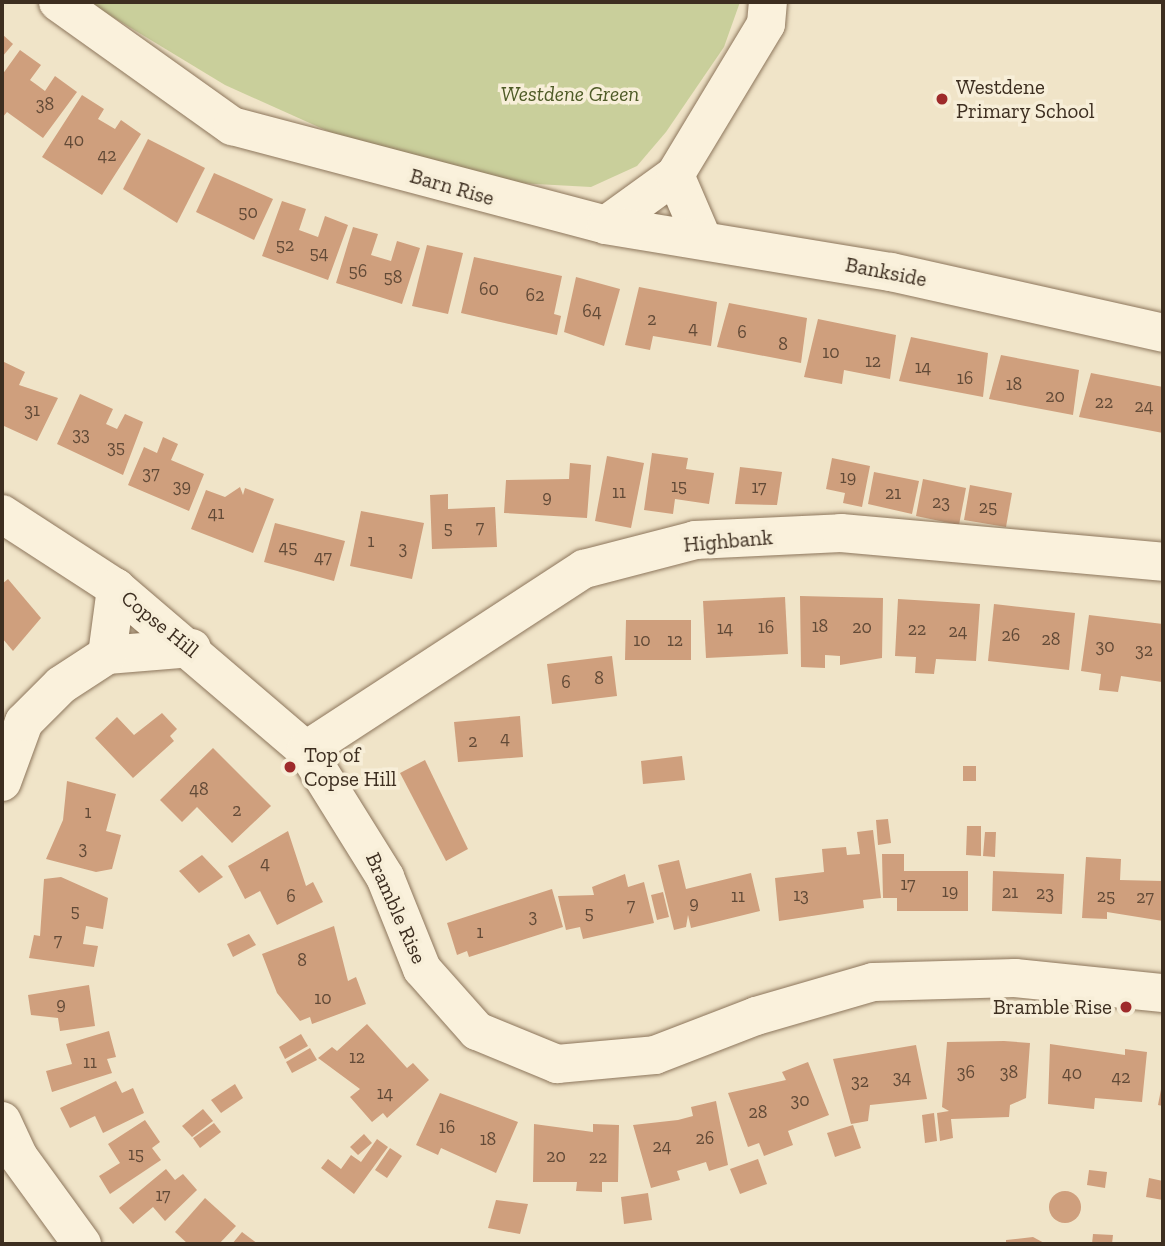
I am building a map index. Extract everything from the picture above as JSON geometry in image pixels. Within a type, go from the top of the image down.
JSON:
[{"type":"street","name":"Barn Rise","points":[[58,2],[232,126],[607,225]]},
{"type":"street","points":[[607,225],[675,174],[766,24],[768,2]]},
{"type":"street","points":[[675,174],[703,240]]},
{"type":"street","name":"Bankside","points":[[607,225],[891,272],[1163,333]]},
{"type":"street","name":"Copse Hill","points":[[2,514],[116,588],[192,648],[306,750]]},
{"type":"street","name":"Highbank","points":[[306,750],[584,569],[695,540],[841,533],[1163,562]]},
{"type":"street","points":[[107,654],[116,588]]},
{"type":"street","points":[[2,782],[24,722],[61,685],[107,654],[192,648]]},
{"type":"street","name":"Bramble Rise","points":[[306,750],[385,877],[422,969],[477,1031],[557,1064],[655,1055],[755,1016],[873,982],[1015,978],[1163,993]]},
{"type":"street","points":[[2,1121],[10,1157],[82,1244]]},
{"type":"green space","name":"Westdene Green","points":[[88,2],[740,2],[724,47],[666,132],[637,166],[591,187],[480,181],[372,151],[225,85]]},
{"type":"building","points":[[2,34],[13,44],[2,57]]},
{"type":"building","points":[[20,50],[41,65],[30,80],[45,91],[55,76],[77,92],[43,138],[7,112],[2,118],[2,75]]},
{"type":"building","points":[[82,95],[104,109],[98,119],[115,129],[121,120],[141,134],[102,195],[42,157]]},
{"type":"building","points":[[148,139],[205,168],[177,223],[123,189]]},
{"type":"building","points":[[214,173],[273,199],[254,240],[196,212]]},
{"type":"building","points":[[282,201],[306,209],[299,230],[318,237],[325,216],[348,225],[328,280],[262,256]]},
{"type":"building","points":[[353,227],[378,234],[371,255],[391,261],[397,241],[420,248],[402,304],[336,283]]},
{"type":"building","points":[[427,245],[463,253],[448,314],[412,306]]},
{"type":"building","points":[[474,257],[562,276],[554,314],[561,316],[557,335],[461,313]]},
{"type":"building","points":[[576,277],[620,289],[604,346],[564,332]]},
{"type":"building","points":[[639,287],[717,302],[711,346],[653,336],[650,350],[625,345]]},
{"type":"building","points":[[729,303],[807,318],[801,363],[717,347]]},
{"type":"building","points":[[818,319],[896,335],[890,379],[844,370],[842,384],[804,377]]},
{"type":"building","points":[[911,337],[988,353],[983,397],[899,381]]},
{"type":"building","points":[[1001,355],[1079,370],[1073,415],[989,399]]},
{"type":"building","points":[[2,361],[25,372],[19,385],[58,398],[37,441],[4,426]]},
{"type":"building","points":[[1091,373],[1163,387],[1163,433],[1079,417]]},
{"type":"building","points":[[80,394],[113,409],[106,424],[117,429],[125,414],[143,422],[123,475],[57,444]]},
{"type":"building","points":[[163,437],[178,444],[171,460],[204,474],[189,511],[128,485],[144,447],[157,453]]},
{"type":"building","points":[[652,453],[688,458],[686,469],[714,473],[709,504],[675,499],[673,514],[644,510]]},
{"type":"building","points":[[607,456],[644,463],[631,528],[595,521]]},
{"type":"building","points":[[832,458],[870,466],[862,507],[843,503],[845,493],[826,489]]},
{"type":"building","points":[[570,463],[591,465],[587,518],[504,513],[506,480],[569,479]]},
{"type":"building","points":[[740,467],[782,472],[777,505],[735,504]]},
{"type":"building","points":[[874,472],[919,481],[912,514],[868,504]]},
{"type":"building","points":[[923,479],[966,488],[959,525],[916,516]]},
{"type":"building","points":[[970,485],[1012,493],[1006,527],[964,520]]},
{"type":"building","points":[[240,487],[243,495],[245,488],[274,499],[253,553],[191,529],[206,490],[225,497]]},
{"type":"building","points":[[448,494],[448,509],[495,507],[497,547],[432,549],[430,495]]},
{"type":"building","points":[[361,511],[424,523],[412,579],[350,566]]},
{"type":"building","points":[[275,523],[345,541],[334,581],[264,562]]},
{"type":"building","points":[[8,579],[41,618],[13,651],[2,638],[2,584]]},
{"type":"building","points":[[800,596],[883,598],[882,658],[840,665],[840,656],[825,655],[825,668],[801,667]]},
{"type":"building","points":[[785,597],[788,654],[706,658],[703,601]]},
{"type":"building","points":[[898,599],[980,604],[976,661],[936,659],[934,674],[915,673],[916,657],[895,656]]},
{"type":"building","points":[[994,604],[1075,613],[1069,670],[988,661]]},
{"type":"building","points":[[1089,615],[1163,624],[1162,682],[1121,676],[1118,692],[1099,690],[1101,674],[1081,671]]},
{"type":"building","points":[[626,620],[691,620],[691,660],[625,660]]},
{"type":"building","points":[[612,656],[617,696],[552,704],[547,664]]},
{"type":"building","points":[[162,713],[177,729],[170,736],[174,741],[133,778],[95,738],[117,717],[134,735]]},
{"type":"building","points":[[520,716],[523,757],[458,762],[454,722]]},
{"type":"building","points":[[213,748],[271,806],[232,843],[197,807],[182,822],[160,800]]},
{"type":"building","points":[[682,756],[685,780],[643,784],[641,761]]},
{"type":"building","points":[[425,760],[468,849],[446,861],[400,773]]},
{"type":"building","points":[[963,766],[976,766],[976,781],[963,781]]},
{"type":"building","points":[[67,781],[116,794],[106,831],[121,835],[112,869],[96,872],[46,859],[63,820]]},
{"type":"building","points":[[888,819],[891,843],[878,845],[876,820]]},
{"type":"building","points":[[967,826],[981,826],[981,856],[966,855]]},
{"type":"building","points":[[873,830],[881,898],[863,900],[864,908],[779,921],[775,878],[824,872],[822,849],[846,847],[847,855],[860,854],[857,832]]},
{"type":"building","points":[[288,831],[306,886],[313,882],[323,902],[277,925],[260,891],[245,899],[228,866]]},
{"type":"building","points":[[985,832],[996,832],[995,857],[983,856]]},
{"type":"building","points":[[882,854],[904,854],[904,871],[968,871],[968,911],[897,911],[897,898],[883,898]]},
{"type":"building","points":[[202,855],[223,877],[199,893],[179,871]]},
{"type":"building","points":[[1086,857],[1121,859],[1120,880],[1163,881],[1163,921],[1107,912],[1107,919],[1082,918]]},
{"type":"building","points":[[679,860],[686,889],[751,873],[760,911],[691,928],[688,915],[686,927],[674,930],[658,865]]},
{"type":"building","points":[[993,871],[1064,874],[1062,914],[992,911]]},
{"type":"building","points":[[625,874],[628,887],[644,882],[654,923],[583,939],[580,927],[566,930],[558,896],[594,895],[592,887]]},
{"type":"building","points":[[61,877],[108,898],[103,929],[86,926],[83,944],[98,946],[94,967],[29,958],[34,935],[40,936],[44,879]]},
{"type":"building","points":[[552,889],[563,927],[469,957],[467,951],[457,955],[447,923]]},
{"type":"building","points":[[663,892],[669,917],[657,920],[651,895]]},
{"type":"building","points":[[334,926],[348,981],[356,977],[366,1004],[312,1024],[310,1017],[300,1021],[277,993],[262,954]]},
{"type":"building","points":[[249,934],[256,945],[233,957],[227,944]]},
{"type":"building","points":[[89,985],[95,1026],[60,1031],[58,1018],[31,1015],[28,995]]},
{"type":"building","points":[[367,1024],[407,1068],[413,1063],[429,1080],[387,1118],[383,1113],[372,1122],[350,1097],[360,1089],[318,1058],[332,1047],[337,1051]]},
{"type":"building","points":[[109,1031],[116,1057],[107,1059],[112,1073],[52,1092],[46,1071],[72,1064],[66,1044]]},
{"type":"building","points":[[301,1034],[308,1046],[285,1059],[279,1047]]},
{"type":"building","points":[[947,1042],[1030,1043],[1026,1098],[1010,1105],[1009,1117],[951,1119],[953,1138],[940,1141],[937,1113],[949,1111],[942,1107]]},
{"type":"building","points":[[1050,1044],[1125,1055],[1125,1049],[1147,1052],[1142,1102],[1095,1098],[1094,1109],[1048,1104]]},
{"type":"building","points":[[916,1045],[927,1099],[870,1105],[868,1121],[851,1124],[833,1059]]},
{"type":"building","points":[[310,1048],[317,1060],[292,1073],[286,1062]]},
{"type":"building","points":[[808,1062],[829,1115],[788,1131],[793,1145],[764,1156],[759,1143],[748,1147],[728,1093],[786,1080],[782,1072]]},
{"type":"building","points":[[1163,1079],[1163,1106],[1158,1105]]},
{"type":"building","points":[[116,1081],[122,1093],[133,1088],[144,1113],[103,1133],[95,1116],[70,1128],[60,1108]]},
{"type":"building","points":[[235,1084],[243,1098],[221,1113],[211,1100]]},
{"type":"building","points":[[440,1093],[518,1122],[496,1173],[441,1148],[438,1155],[416,1145]]},
{"type":"building","points":[[716,1101],[728,1165],[709,1171],[706,1162],[677,1171],[680,1180],[651,1188],[633,1125],[693,1116],[691,1107]]},
{"type":"building","points":[[203,1109],[213,1121],[192,1137],[182,1126]]},
{"type":"building","points":[[934,1113],[937,1141],[925,1143],[922,1115]]},
{"type":"building","points":[[145,1120],[160,1142],[152,1148],[161,1160],[110,1194],[99,1176],[120,1163],[108,1144]]},
{"type":"building","points":[[214,1123],[221,1132],[200,1148],[193,1138]]},
{"type":"building","points":[[534,1124],[593,1132],[593,1124],[619,1125],[618,1182],[602,1182],[602,1192],[576,1191],[577,1182],[533,1182]]},
{"type":"building","points":[[853,1125],[861,1148],[835,1157],[827,1133]]},
{"type":"building","points":[[364,1134],[372,1143],[358,1155],[350,1147]]},
{"type":"building","points":[[377,1139],[388,1147],[354,1194],[321,1168],[328,1159],[341,1169],[351,1155],[361,1162]]},
{"type":"building","points":[[390,1148],[402,1156],[387,1178],[375,1170]]},
{"type":"building","points":[[758,1159],[767,1184],[740,1194],[730,1169]]},
{"type":"building","points":[[166,1169],[175,1180],[183,1174],[197,1190],[165,1221],[153,1207],[133,1224],[119,1208]]},
{"type":"building","points":[[1089,1170],[1107,1172],[1105,1188],[1087,1185]]},
{"type":"building","points":[[1149,1178],[1163,1181],[1163,1200],[1146,1197]]},
{"type":"building","points":[[1065,1191],[1076,1196],[1081,1207],[1076,1218],[1065,1223],[1054,1218],[1049,1207],[1054,1196]]},
{"type":"building","points":[[648,1193],[652,1220],[624,1224],[621,1197]]},
{"type":"building","points":[[205,1198],[236,1226],[219,1244],[188,1244],[175,1232]]},
{"type":"building","points":[[496,1200],[528,1204],[520,1234],[488,1228]]},
{"type":"building","points":[[242,1232],[258,1244],[232,1244]]},
{"type":"building","points":[[1093,1234],[1113,1235],[1112,1244],[1092,1244]]},
{"type":"building","points":[[1033,1237],[1046,1244],[1006,1244],[1006,1240]]},
{"type":"place","name":"Westdene Primary School","points":[[942,99]]},
{"type":"place","name":"Top of Copse Hill","points":[[290,767]]},
{"type":"place","name":"Bramble Rise","points":[[1126,1007]]}]
